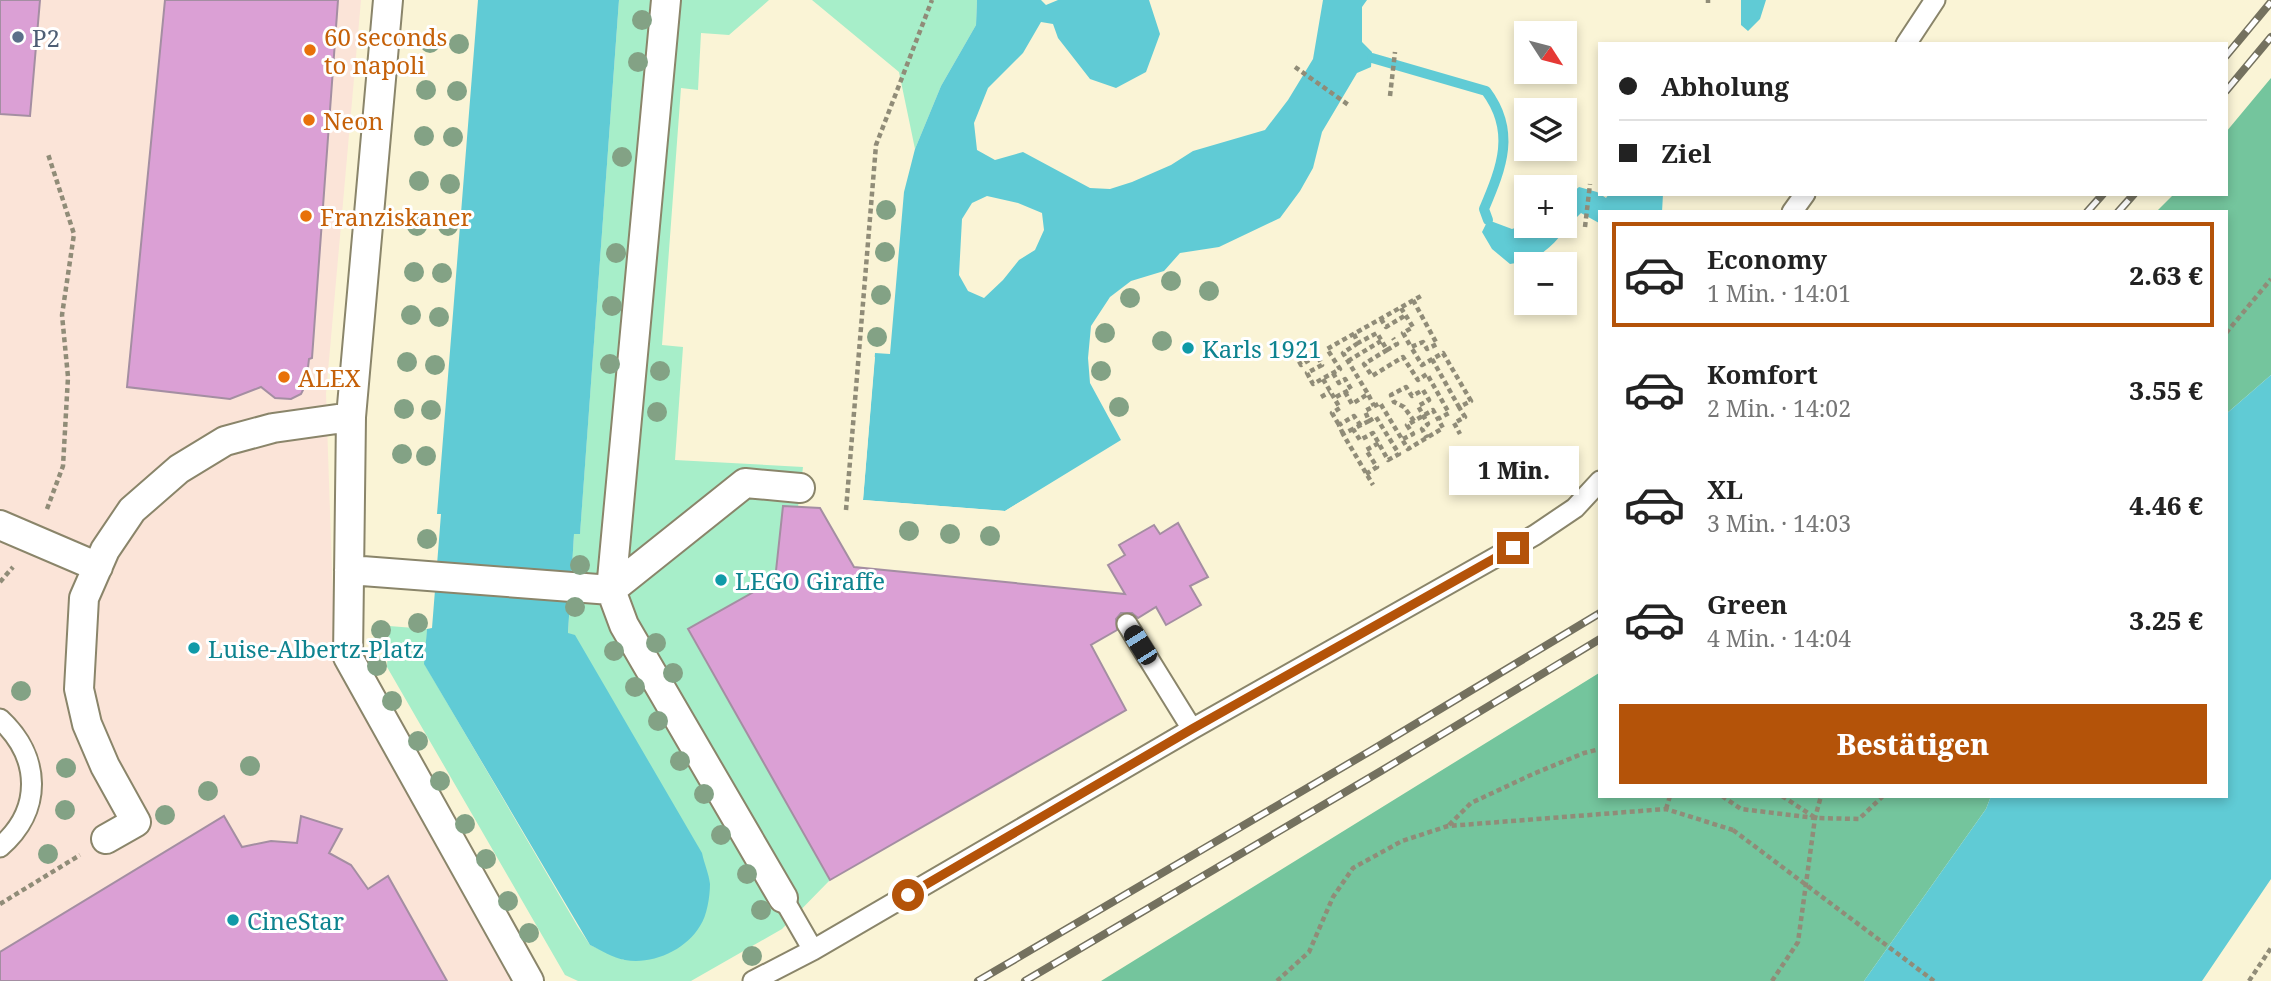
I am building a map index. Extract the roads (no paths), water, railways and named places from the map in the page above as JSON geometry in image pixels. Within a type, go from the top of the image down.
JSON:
[{"type":"street","points":[[388,0],[351,416],[348,657],[529,981]]},
{"type":"street","points":[[666,0],[611,590],[624,625],[783,898]]},
{"type":"street","points":[[106,839],[136,822],[105,765],[87,724],[79,689],[84,598],[105,550],[132,510],[180,469],[225,442],[273,428],[351,416]]},
{"type":"street","points":[[349,570],[611,590],[745,483],[800,488]]},
{"type":"street","points":[[0,525],[98,567]]},
{"type":"lane","points":[[1907,42],[1935,0]]},
{"type":"lane","points":[[753,981],[813,950],[1192,729],[1535,535],[1575,508],[1598,483]]},
{"type":"lane","points":[[1127,624],[1192,729]]},
{"type":"lane","points":[[0,719],[20,740],[31,768],[32,782],[31,797],[24,818],[12,837],[0,847]]},
{"type":"lane","points":[[783,898],[813,950]]},
{"type":"water","points":[[478,0],[619,0],[580,534],[574,534],[568,633],[575,635],[702,853],[709,876],[709,900],[702,922],[694,935],[677,949],[646,960],[621,959],[590,945],[424,664],[427,629],[432,628],[441,514],[437,514]]},
{"type":"water","points":[[977,0],[1041,0],[1046,5],[1058,0],[1149,0],[1160,34],[1146,72],[1116,88],[1090,79],[1058,38],[1053,24],[1041,22],[1023,53],[988,88],[974,123],[977,150],[995,160],[1023,152],[1090,188],[1110,189],[1132,182],[1171,165],[1193,151],[1265,130],[1288,100],[1313,59],[1323,0],[1367,0],[1362,7],[1362,42],[1372,52],[1371,67],[1357,73],[1322,132],[1313,168],[1280,218],[1219,247],[1180,253],[1164,271],[1131,281],[1110,297],[1091,326],[1088,358],[1090,383],[1121,440],[1005,511],[863,500],[875,353],[890,354],[904,192],[915,149],[941,86],[976,25]],"holes":[[[987,196],[1018,203],[1042,213],[1044,230],[1035,250],[1019,260],[984,298],[968,291],[959,275],[962,219],[972,203]]]},
{"type":"water","points":[[1741,0],[1766,0],[1760,19],[1748,31],[1741,25]]},
{"type":"water","points":[[1579,187],[1597,192],[1598,196],[1606,198],[1663,196],[1662,210],[1598,210],[1598,222],[1581,213],[1577,217]]},
{"type":"water","points":[[1488,220],[1514,228],[1514,238],[1558,238],[1543,252],[1514,252],[1514,263],[1510,264],[1492,249],[1482,232]]},
{"type":"water","points":[[2271,375],[2271,879],[2202,981],[1864,981],[1986,809],[1990,798],[2228,798],[2228,412]]},
{"type":"waterway","points":[[1372,58],[1486,91],[1501,120],[1503,135],[1500,164],[1484,209],[1488,220]]},
{"type":"railway","points":[[2228,54],[2271,2]]},
{"type":"railway","points":[[2228,89],[2271,37]]},
{"type":"railway","points":[[2089,210],[2101,196]]},
{"type":"railway","points":[[2120,210],[2132,196]]},
{"type":"railway","points":[[978,981],[1598,614]]},
{"type":"railway","points":[[1025,981],[1598,640]]},
{"type":"place","name":"P2","points":[[18,37]]},
{"type":"place","name":"60 seconds to napoli","points":[[310,50]]},
{"type":"place","name":"Neon","points":[[309,120]]},
{"type":"place","name":"Franziskaner","points":[[306,216]]},
{"type":"place","name":"Karls 1921","points":[[1188,348]]},
{"type":"place","name":"ALEX","points":[[284,377]]},
{"type":"place","name":"LEGO Giraffe","points":[[721,580]]},
{"type":"place","name":"Luise-Albertz-Platz","points":[[194,648]]},
{"type":"place","name":"CineStar","points":[[233,920]]}]
